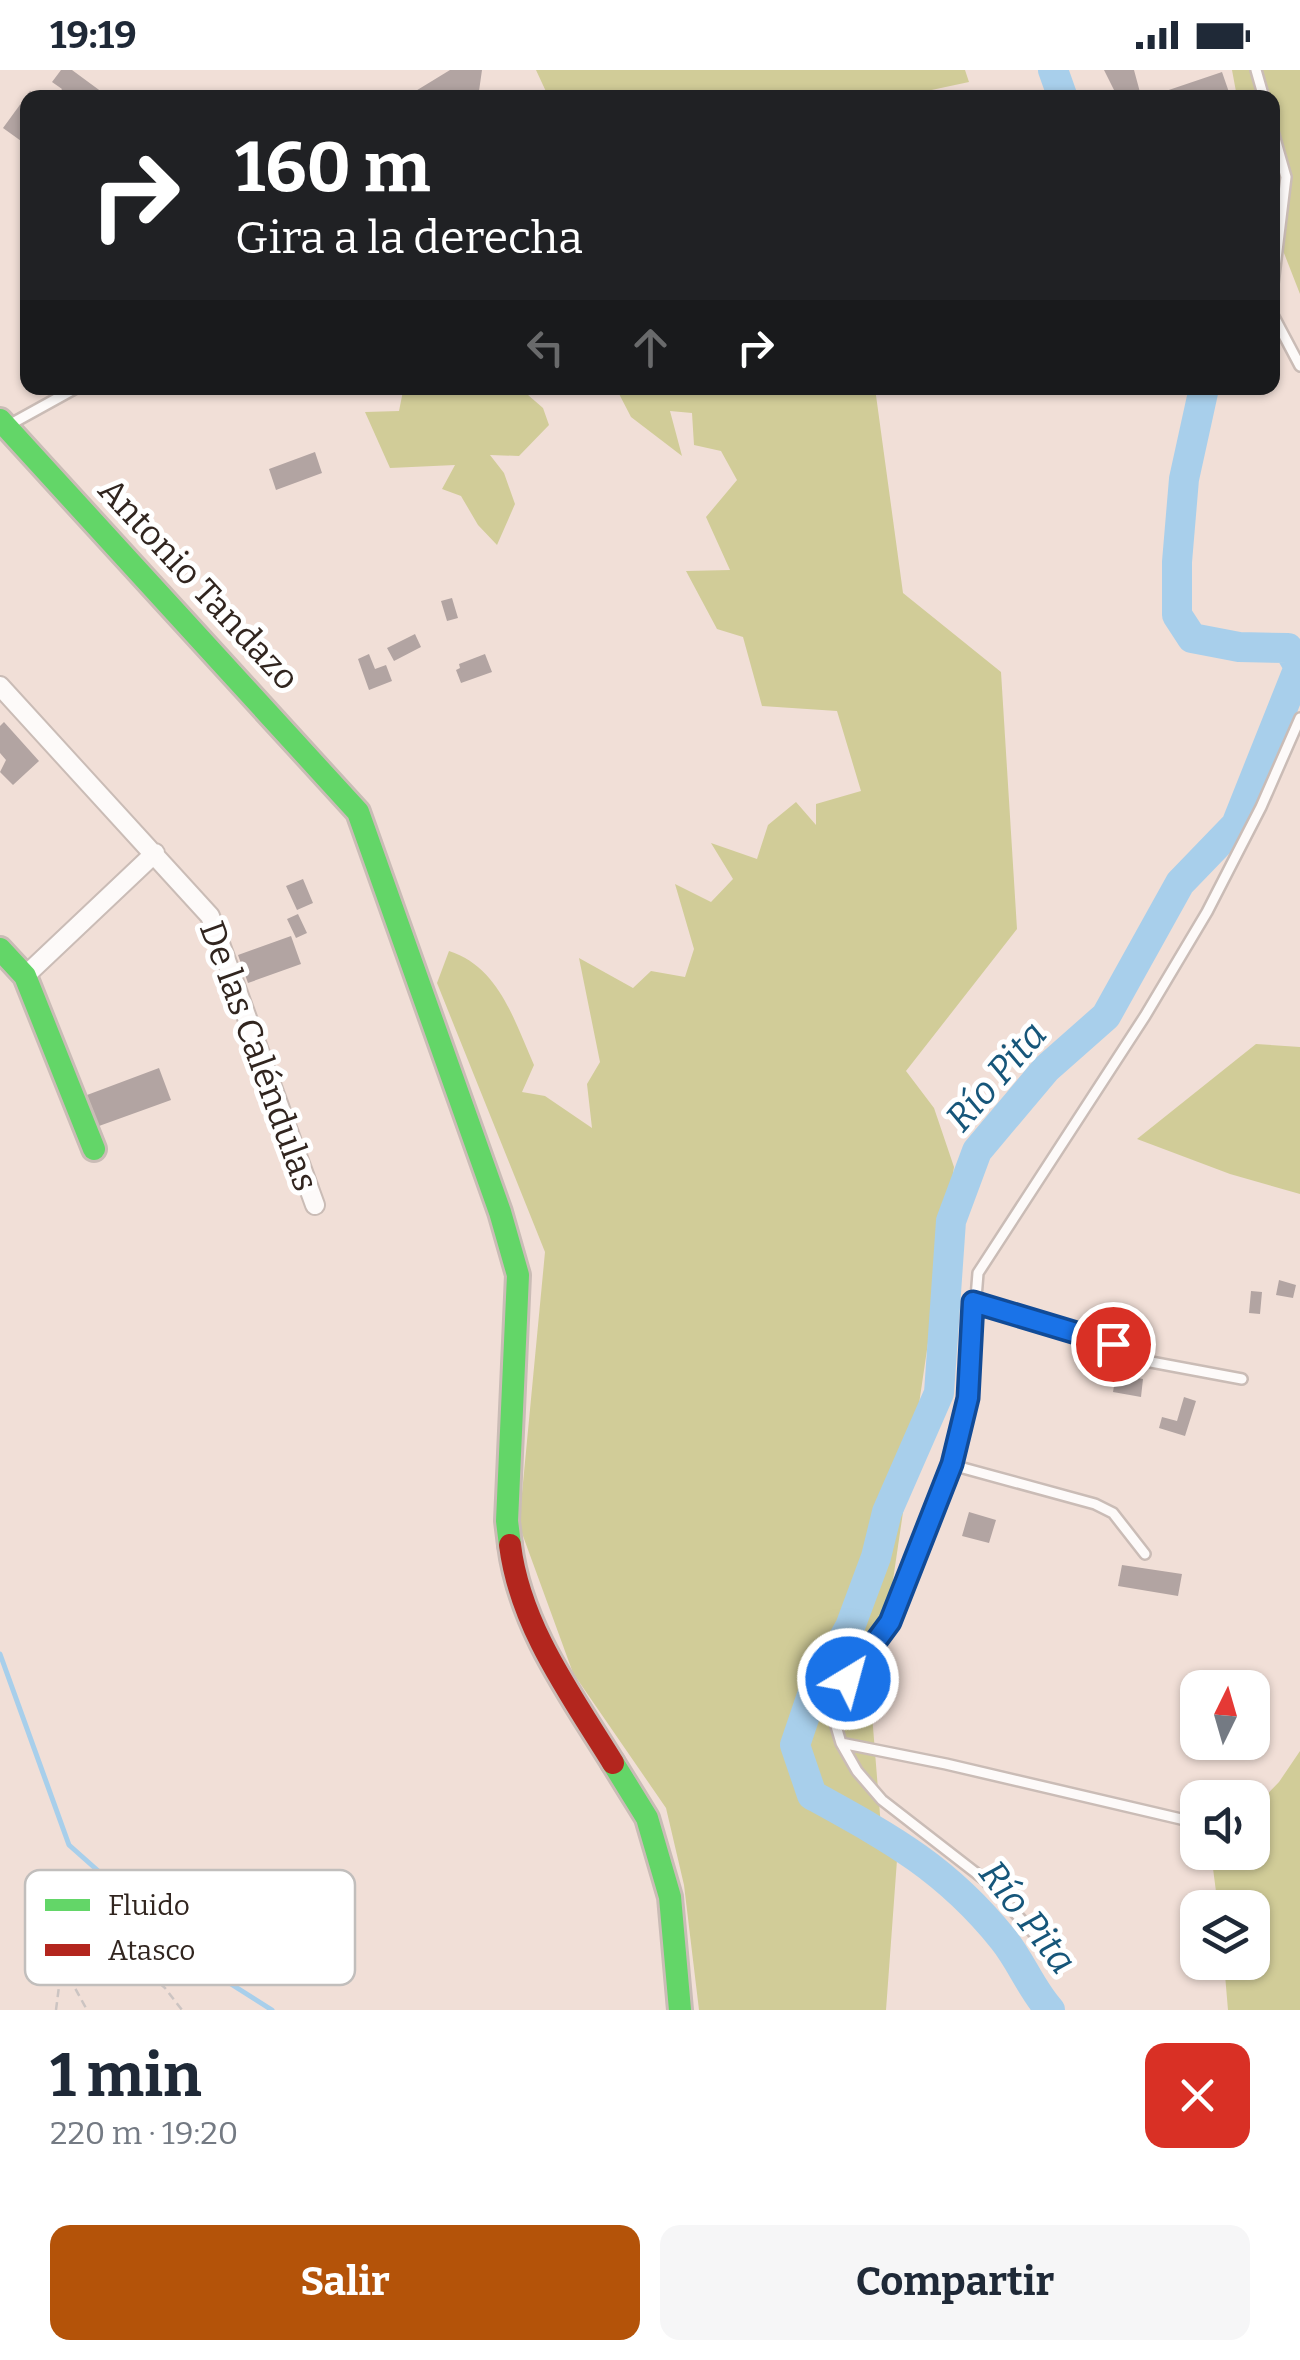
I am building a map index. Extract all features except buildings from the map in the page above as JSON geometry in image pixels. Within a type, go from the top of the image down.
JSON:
[{"type":"street","name":"Antonio Tandazo","points":[[3,423],[346,796],[366,832],[500,1212],[518,1274],[508,1521],[512,1563],[539,1643],[647,1818],[670,1897],[680,2010]]},
{"type":"street","name":"De las Caléndulas","points":[[0,686],[210,916],[314,1205]]},
{"type":"street","points":[[25,976],[155,853]]},
{"type":"street","points":[[0,949],[25,976],[94,1149]]},
{"type":"lane","points":[[1280,155],[1286,176],[1280,226]]},
{"type":"lane","points":[[1280,328],[1300,366]]},
{"type":"lane","points":[[3,423],[61,395]]},
{"type":"lane","points":[[1050,1950],[985,1880],[882,1800],[841,1743],[836,1726],[837,1705],[848,1679],[890,1622],[952,1464],[968,1398],[978,1273],[1002,1230],[1145,1016],[1206,912],[1261,807],[1300,718]]},
{"type":"lane","points":[[973,1302],[1077,1331],[1151,1362],[1242,1380]]},
{"type":"lane","points":[[952,1464],[1095,1504],[1113,1513],[1144,1554]]},
{"type":"lane","points":[[841,1743],[1180,1819]]},
{"type":"path","points":[[56,2010],[59,1985]]},
{"type":"path","points":[[73,1985],[87,2010]]},
{"type":"path","points":[[161,1985],[182,2010]]},
{"type":"shaded area","points":[[536,70],[965,70],[969,82],[932,90],[545,90]]},
{"type":"shaded area","points":[[1232,70],[1300,70],[1300,294],[1280,243],[1280,90],[1236,90]]},
{"type":"shaded area","points":[[402,395],[528,395],[543,408],[549,425],[519,456],[490,455],[504,473],[515,504],[497,545],[478,525],[461,496],[442,489],[455,465],[390,468],[365,412],[399,411]]},
{"type":"shaded area","points":[[620,395],[876,395],[903,593],[1001,672],[1017,929],[906,1071],[934,1108],[954,1167],[884,1641],[869,1677],[881,1827],[897,1860],[886,2010],[699,2010],[684,1885],[666,1808],[573,1673],[519,1525],[545,1252],[437,983],[449,951],[481,969],[512,1013],[534,1065],[522,1092],[545,1096],[592,1128],[587,1084],[600,1062],[579,958],[633,988],[651,971],[685,977],[694,949],[675,884],[711,902],[733,879],[711,843],[757,859],[768,825],[796,802],[816,825],[816,804],[861,791],[837,711],[762,706],[743,637],[717,629],[686,571],[730,570],[706,517],[737,480],[721,451],[694,445],[692,413],[670,411],[682,456],[631,417]]},
{"type":"shaded area","points":[[1256,1044],[1300,1047],[1300,1194],[1230,1174],[1137,1139]]},
{"type":"shaded area","points":[[1300,1751],[1300,2010],[1228,2010],[1225,1980],[1270,1980],[1270,1890],[1216,1890],[1213,1870],[1270,1870],[1270,1791]]},
{"type":"waterway","name":"Río Pita","points":[[1053,70],[1060,90]]},
{"type":"waterway","name":"Río Pita","points":[[1050,2010],[1003,1939],[960,1893],[892,1841],[812,1795],[795,1745],[813,1692],[850,1627],[876,1557],[887,1512],[939,1393],[951,1221],[977,1151],[1046,1069],[1106,1016],[1180,883],[1236,825],[1299,667],[1288,648],[1239,647],[1192,638],[1177,615],[1184,479],[1202,395]]},
{"type":"waterway","points":[[0,1654],[69,1845],[97,1870]]},
{"type":"waterway","points":[[233,1985],[272,2010]]},
{"type":"traffic: fast","points":[[0,420],[358,812],[500,1212],[518,1275],[507,1521],[510,1545]]},
{"type":"traffic: fast","points":[[0,949],[25,976],[94,1149]]},
{"type":"traffic: fast","points":[[613,1763],[647,1818],[670,1897],[680,2010]]},
{"type":"traffic: jam","points":[[510,1545],[524,1604],[536,1632],[613,1763]]},
{"type":"route","points":[[848,1679],[890,1622],[952,1464],[968,1398],[973,1302],[1113,1344]]}]
